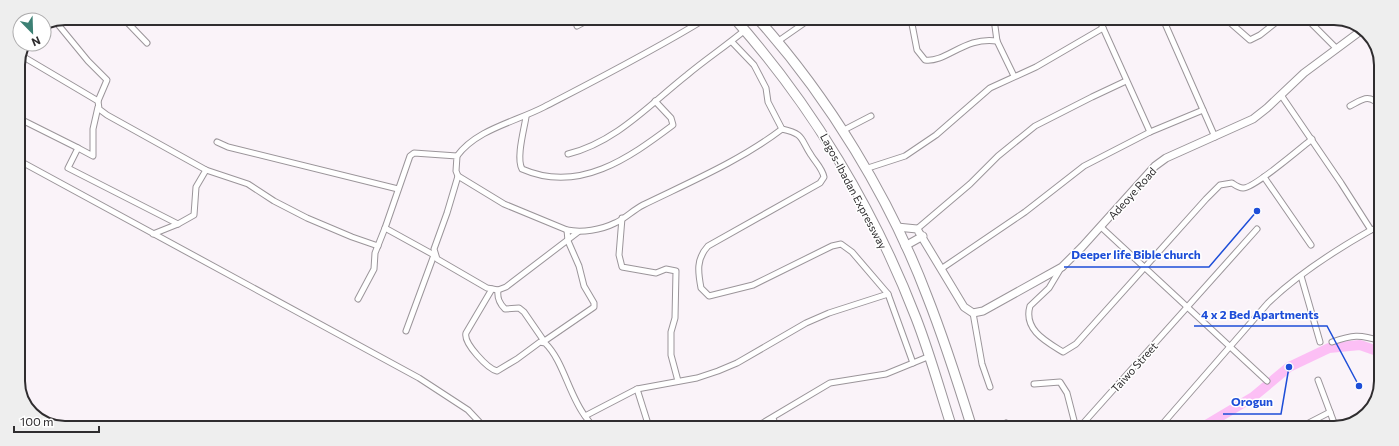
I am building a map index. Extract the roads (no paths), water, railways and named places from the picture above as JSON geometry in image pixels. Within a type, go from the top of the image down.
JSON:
[{"type":"highway","name":"Lagos-Ibadan Expressway","points":[[740,25],[768,57],[820,128],[870,217],[901,284],[930,356],[948,421]]},
{"type":"highway","name":"Lagos-Ibadan Expressway","points":[[763,25],[808,81],[842,131],[897,227],[927,294],[952,362],[970,421]]},
{"type":"street","points":[[130,25],[147,43]]},
{"type":"street","points":[[406,331],[434,255],[434,249],[458,176],[456,171],[457,156],[465,145],[478,136],[526,117],[695,25]]},
{"type":"street","points":[[777,42],[801,25]]},
{"type":"street","points":[[912,25],[917,50],[925,60],[936,58],[979,40],[997,41]]},
{"type":"street","points":[[995,25],[997,41],[1014,76]]},
{"type":"street","points":[[1102,25],[1150,132]]},
{"type":"street","points":[[1166,25],[1215,137]]},
{"type":"street","points":[[1232,25],[1250,40],[1254,39],[1272,25]]},
{"type":"street","points":[[1313,25],[1337,49]]},
{"type":"street","points":[[25,122],[93,156],[94,130],[98,104],[107,80],[88,61],[59,26]]},
{"type":"street","points":[[865,169],[892,161],[915,149],[936,135],[990,88],[1036,66],[1103,28]]},
{"type":"street","points":[[568,154],[587,149],[607,140],[688,73],[732,42],[745,30]]},
{"type":"street","name":"Adeoye Road","points":[[973,313],[983,311],[1062,267],[1101,227],[1155,166],[1166,158],[1253,119],[1304,73],[1358,33]]},
{"type":"street","points":[[732,42],[754,64],[766,88],[768,102],[782,129]]},
{"type":"street","points":[[26,58],[98,104],[114,119],[206,170],[248,184],[274,201],[307,218],[378,246]]},
{"type":"street","points":[[917,229],[970,184],[998,156],[1035,126],[1092,96],[1126,81]]},
{"type":"street","points":[[1281,95],[1312,139],[1371,230]]},
{"type":"street","points":[[1350,106],[1366,98],[1374,100]]},
{"type":"street","points":[[526,117],[519,165],[522,169],[549,177],[584,176],[606,169],[625,156],[645,147],[673,125],[673,121],[655,101]]},
{"type":"street","points":[[941,269],[1025,212],[1084,166],[1150,132],[1202,110]]},
{"type":"street","points":[[842,131],[871,116]]},
{"type":"street","points":[[458,176],[504,204],[567,230],[578,232],[606,227],[641,206],[719,168],[767,140],[782,129],[792,131],[801,137],[810,154],[822,169],[824,177],[820,183],[708,246],[701,254],[698,264],[701,288],[710,296],[753,285],[832,246],[841,244],[852,252],[888,294],[913,362]]},
{"type":"street","points":[[1062,267],[1054,281],[1030,306],[1029,311],[1031,324],[1039,338],[1062,352],[1076,344],[1220,185],[1232,183],[1244,188],[1264,177],[1312,139]]},
{"type":"street","points":[[216,142],[228,147],[398,189]]},
{"type":"street","points":[[78,148],[68,168],[178,224]]},
{"type":"street","points":[[358,299],[374,269],[378,246],[410,156],[414,153],[457,156]]},
{"type":"street","points":[[25,164],[419,378],[468,410],[478,421]]},
{"type":"street","points":[[153,234],[178,224],[194,215],[196,187],[206,170]]},
{"type":"street","points":[[1264,177],[1311,245]]},
{"type":"street","points":[[622,218],[619,255],[622,267],[656,273],[666,270],[676,272],[675,318],[671,332],[671,355],[678,381]]},
{"type":"street","points":[[897,227],[917,229],[923,236],[964,307],[973,313],[982,364],[990,387]]},
{"type":"street","points":[[1101,227],[1144,268],[1188,306],[1267,381]]},
{"type":"street","points":[[385,228],[434,255],[437,259],[487,288],[495,290]]},
{"type":"street","name":"Taiwo Street","points":[[1083,421],[1257,229]]},
{"type":"street","points":[[1165,421],[1273,298],[1320,260],[1374,229]]},
{"type":"street","points":[[567,230],[568,241],[579,266],[584,286],[594,303],[594,307],[499,370],[494,371],[468,344],[465,336],[495,290],[511,283],[568,241],[578,232]]},
{"type":"street","points":[[905,246],[923,236]]},
{"type":"street","points":[[1301,276],[1320,342]]},
{"type":"street","points":[[495,290],[501,305],[505,309],[519,308],[524,312],[553,356],[576,404],[589,421]]},
{"type":"street","points":[[585,416],[637,389],[718,371],[737,363],[806,323],[829,312],[888,294]]},
{"type":"street","points":[[1332,342],[1348,337],[1363,335],[1374,339]]},
{"type":"street","points":[[767,421],[830,384],[886,374],[930,356]]},
{"type":"street","points":[[1318,380],[1333,421]]},
{"type":"street","points":[[1034,384],[1060,382],[1067,393],[1075,421]]},
{"type":"street","points":[[637,389],[647,421]]},
{"type":"street","points":[[1313,421],[1330,412]]},
{"type":"waterway","points":[[1213,421],[1253,397],[1289,367],[1329,348],[1360,345],[1374,350]]},
{"type":"place","name":"Deeper life Bible church","points":[[1257,211]]},
{"type":"place","name":"Orogun","points":[[1289,367]]},
{"type":"place","name":"4 x 2 Bed Apartments","points":[[1359,386]]}]
